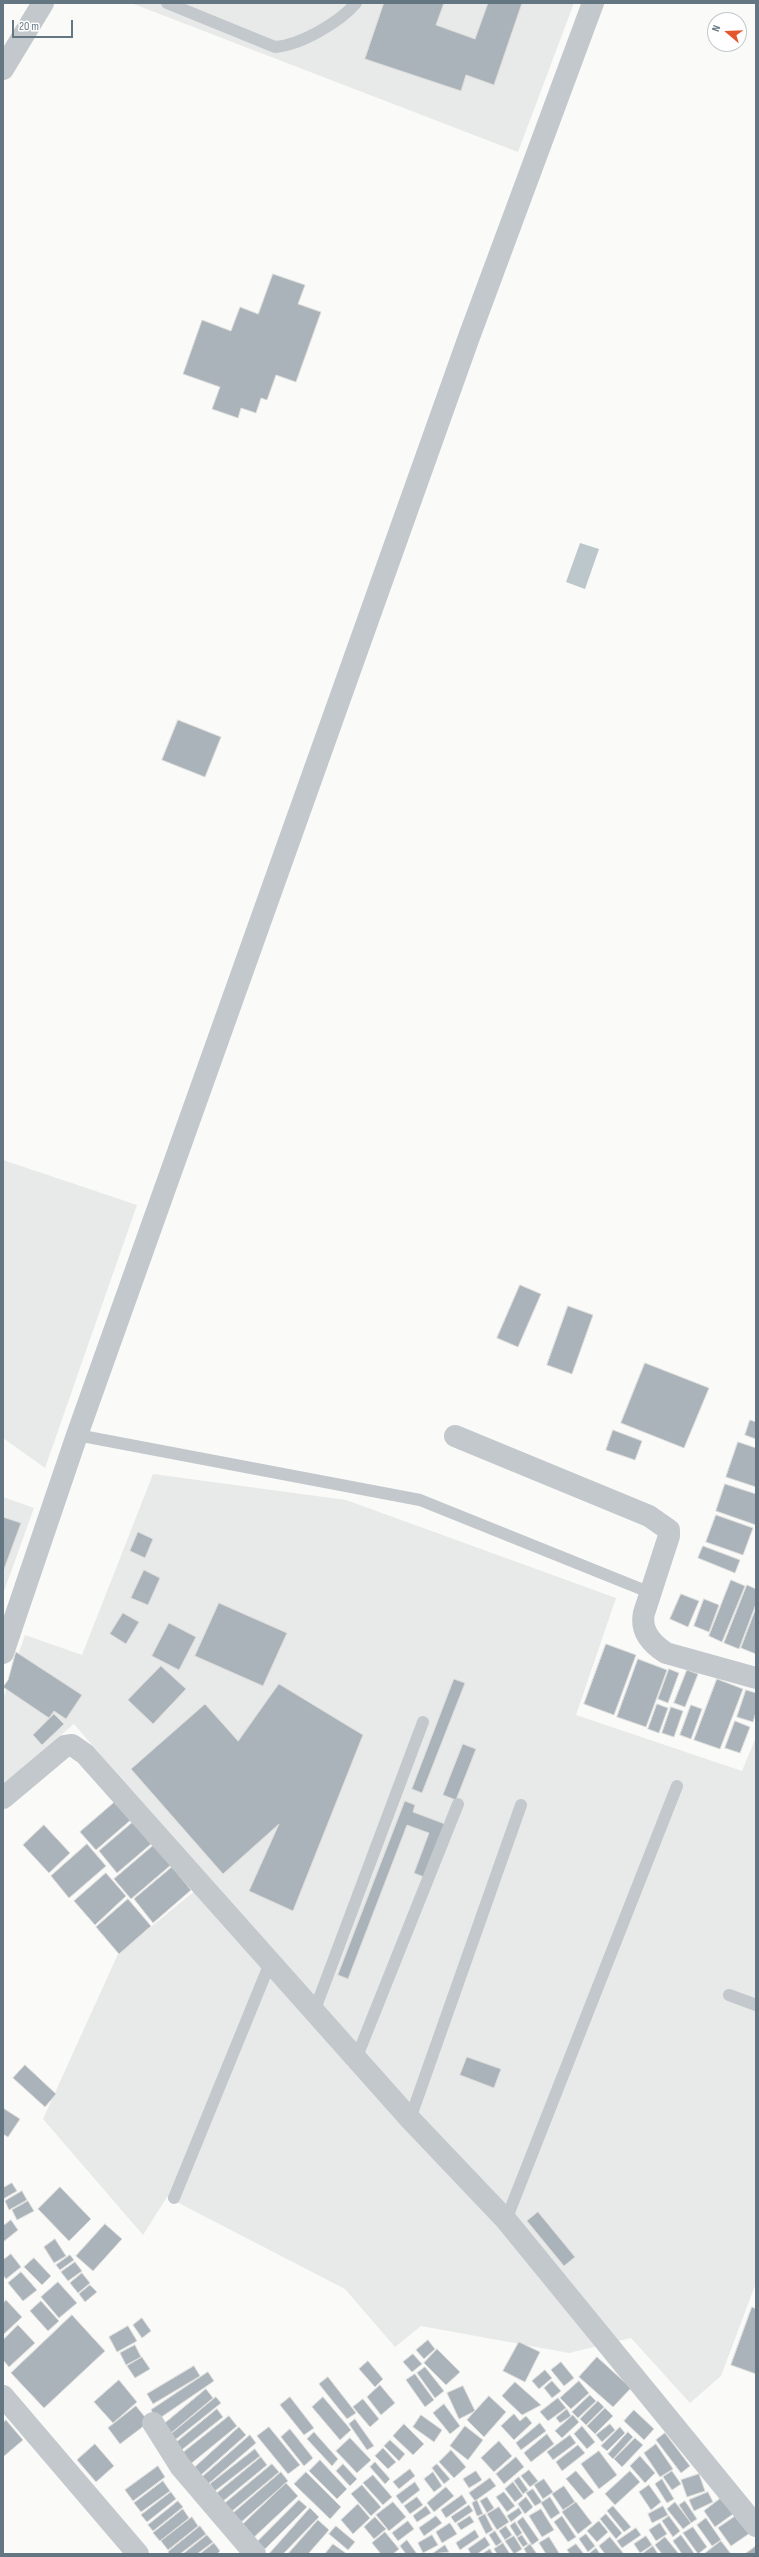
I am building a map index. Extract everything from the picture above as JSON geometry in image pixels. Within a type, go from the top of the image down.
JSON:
[{"type":"street","points":[[3,69],[43,3]]},
{"type":"street","points":[[3,1653],[77,1436],[469,337],[593,3]]},
{"type":"street","points":[[455,1436],[649,1516],[664,1525],[669,1530],[669,1536],[643,1624],[650,1638],[660,1649],[678,1657],[756,1678]]},
{"type":"street","points":[[3,1798],[58,1750],[65,1746],[78,1748],[410,2119],[506,2220],[756,2526]]},
{"type":"street","points":[[3,2396],[138,2554]]},
{"type":"street","points":[[153,2423],[180,2466],[255,2554]]},
{"type":"lane","points":[[167,3],[264,44],[286,46],[338,20],[356,3]]},
{"type":"lane","points":[[77,1436],[420,1500],[651,1593]]},
{"type":"lane","points":[[314,2012],[423,1722]]},
{"type":"lane","points":[[506,2220],[677,1786]]},
{"type":"lane","points":[[356,2059],[458,1804]]},
{"type":"lane","points":[[410,2119],[521,1805]]},
{"type":"lane","points":[[174,2198],[270,1963]]},
{"type":"lane","points":[[729,1995],[756,2005]]},
{"type":"shaded area","points":[[131,3],[574,3],[518,152]]},
{"type":"shaded area","points":[[580,543],[599,549],[585,589],[566,582]]},
{"type":"shaded area","points":[[3,1160],[137,1205],[45,1468],[3,1438]]},
{"type":"shaded area","points":[[153,1474],[346,1500],[616,1598],[576,1715],[742,1771],[756,1737],[756,2283],[721,2376],[690,2403],[631,2338],[569,2353],[421,2326],[395,2347],[345,2289],[167,2197],[143,2235],[43,2119],[118,1954],[208,1880],[74,1724],[3,1784],[3,1699],[25,1635],[82,1655]]},
{"type":"shaded area","points":[[3,1497],[34,1508],[3,1594]]},
{"type":"building","points":[[384,3],[444,3],[436,25],[475,39],[488,3],[522,3],[494,85],[466,75],[461,91],[365,59]]},
{"type":"building","points":[[273,274],[305,285],[298,304],[321,312],[296,382],[276,375],[267,400],[261,398],[256,413],[241,408],[238,418],[212,409],[220,387],[183,374],[202,320],[231,331],[240,307],[258,314]]},
{"type":"building","points":[[178,720],[221,737],[205,777],[162,760]]},
{"type":"building","points":[[520,1285],[541,1294],[518,1347],[497,1338]]},
{"type":"building","points":[[568,1306],[593,1315],[572,1374],[547,1365]]},
{"type":"building","points":[[645,1363],[709,1388],[684,1448],[621,1423]]},
{"type":"building","points":[[750,1420],[756,1422],[756,1439],[745,1435]]},
{"type":"building","points":[[613,1430],[642,1441],[635,1460],[606,1450]]},
{"type":"building","points":[[738,1442],[756,1448],[756,1487],[726,1477]]},
{"type":"building","points":[[725,1484],[756,1494],[756,1525],[716,1511]]},
{"type":"building","points":[[716,1515],[753,1528],[743,1555],[706,1542]]},
{"type":"building","points":[[3,1517],[21,1523],[3,1572]]},
{"type":"building","points":[[138,1532],[153,1539],[145,1558],[130,1551]]},
{"type":"building","points":[[703,1546],[740,1560],[735,1573],[698,1558]]},
{"type":"building","points":[[144,1570],[160,1578],[148,1605],[131,1598]]},
{"type":"building","points":[[731,1580],[745,1586],[722,1642],[709,1636]]},
{"type":"building","points":[[747,1585],[756,1589],[756,1604],[739,1649],[724,1643]]},
{"type":"building","points":[[681,1594],[699,1601],[688,1627],[670,1619]]},
{"type":"building","points":[[704,1599],[719,1605],[709,1632],[694,1626]]},
{"type":"building","points":[[219,1603],[287,1633],[263,1686],[195,1656]]},
{"type":"building","points":[[756,1608],[756,1654],[741,1648]]},
{"type":"building","points":[[123,1613],[139,1622],[126,1644],[110,1634]]},
{"type":"building","points":[[169,1623],[196,1637],[179,1670],[152,1656]]},
{"type":"building","points":[[606,1644],[636,1655],[614,1715],[584,1704]]},
{"type":"building","points":[[16,1652],[82,1695],[66,1719],[54,1711],[49,1718],[3,1687],[8,1680]]},
{"type":"building","points":[[638,1659],[667,1670],[646,1727],[617,1717]]},
{"type":"building","points":[[161,1666],[186,1689],[153,1724],[128,1700]]},
{"type":"building","points":[[669,1669],[679,1673],[668,1703],[658,1699]]},
{"type":"building","points":[[687,1670],[698,1674],[685,1707],[674,1703]]},
{"type":"building","points":[[454,1679],[465,1683],[422,1793],[412,1789]]},
{"type":"building","points":[[717,1679],[743,1689],[720,1749],[694,1740]]},
{"type":"building","points":[[279,1684],[363,1735],[293,1911],[249,1891],[279,1824],[223,1874],[131,1769],[205,1704],[238,1741]]},
{"type":"building","points":[[746,1690],[756,1693],[756,1712],[753,1722],[737,1717]]},
{"type":"building","points":[[657,1704],[668,1708],[659,1733],[648,1729]]},
{"type":"building","points":[[691,1705],[702,1709],[691,1739],[680,1735]]},
{"type":"building","points":[[671,1707],[683,1711],[674,1737],[662,1733]]},
{"type":"building","points":[[54,1714],[64,1724],[42,1745],[33,1735]]},
{"type":"building","points":[[735,1721],[750,1727],[740,1753],[725,1748]]},
{"type":"building","points":[[463,1744],[476,1749],[456,1800],[443,1795]]},
{"type":"building","points":[[117,1800],[133,1818],[96,1850],[80,1832]]},
{"type":"building","points":[[405,1801],[415,1805],[413,1812],[445,1824],[424,1877],[414,1873],[429,1833],[407,1825],[348,1979],[338,1975]]},
{"type":"building","points":[[133,1822],[151,1844],[117,1873],[99,1851]]},
{"type":"building","points":[[44,1825],[70,1853],[49,1873],[23,1845]]},
{"type":"building","points":[[87,1844],[106,1866],[69,1898],[51,1876]]},
{"type":"building","points":[[155,1844],[172,1864],[131,1899],[114,1879]]},
{"type":"building","points":[[172,1867],[191,1890],[153,1923],[134,1899]]},
{"type":"building","points":[[106,1873],[126,1896],[95,1925],[74,1901]]},
{"type":"building","points":[[128,1899],[151,1926],[119,1954],[96,1927]]},
{"type":"building","points":[[467,2057],[501,2069],[494,2088],[460,2075]]},
{"type":"building","points":[[25,2065],[56,2094],[45,2107],[13,2078]]},
{"type":"building","points":[[3,2108],[20,2119],[8,2137],[3,2134]]},
{"type":"building","points":[[12,2183],[17,2191],[3,2199],[3,2188]]},
{"type":"building","points":[[60,2187],[91,2219],[69,2241],[38,2209]]},
{"type":"building","points":[[22,2191],[27,2200],[9,2210],[5,2201]]},
{"type":"building","points":[[28,2201],[34,2211],[17,2220],[12,2210]]},
{"type":"building","points":[[538,2212],[575,2257],[564,2266],[527,2221]]},
{"type":"building","points":[[11,2220],[18,2230],[3,2242],[3,2226]]},
{"type":"building","points":[[105,2224],[122,2239],[93,2271],[76,2256]]},
{"type":"building","points":[[55,2239],[66,2256],[54,2263],[44,2247]]},
{"type":"building","points":[[11,2254],[21,2267],[6,2279],[3,2275],[3,2260]]},
{"type":"building","points":[[70,2255],[74,2260],[60,2270],[56,2265]]},
{"type":"building","points":[[34,2258],[51,2276],[42,2285],[24,2267]]},
{"type":"building","points":[[75,2262],[82,2271],[68,2281],[61,2272]]},
{"type":"building","points":[[21,2272],[37,2290],[23,2301],[8,2283]]},
{"type":"building","points":[[82,2273],[90,2283],[78,2293],[70,2283]]},
{"type":"building","points":[[58,2282],[77,2303],[59,2318],[41,2297]]},
{"type":"building","points":[[90,2285],[97,2292],[85,2302],[79,2294]]},
{"type":"building","points":[[6,2300],[22,2317],[3,2335],[3,2304]]},
{"type":"building","points":[[41,2301],[59,2321],[48,2331],[30,2311]]},
{"type":"building","points":[[752,2307],[756,2309],[756,2374],[731,2365]]},
{"type":"building","points":[[72,2315],[105,2351],[44,2408],[11,2373]]},
{"type":"building","points":[[142,2318],[151,2331],[142,2338],[133,2325]]},
{"type":"building","points":[[18,2325],[35,2343],[9,2367],[3,2360],[3,2340]]},
{"type":"building","points":[[128,2326],[137,2341],[117,2352],[109,2337]]},
{"type":"building","points":[[428,2340],[435,2349],[424,2359],[416,2350]]},
{"type":"building","points":[[519,2342],[540,2352],[525,2382],[503,2371]]},
{"type":"building","points":[[135,2345],[141,2357],[126,2365],[120,2353]]},
{"type":"building","points":[[437,2349],[460,2372],[446,2385],[424,2363]]},
{"type":"building","points":[[413,2354],[422,2364],[412,2372],[403,2362]]},
{"type":"building","points":[[142,2357],[150,2369],[135,2378],[127,2366]]},
{"type":"building","points":[[597,2357],[631,2388],[613,2407],[579,2377]]},
{"type":"building","points":[[368,2361],[383,2379],[375,2387],[359,2369]]},
{"type":"building","points":[[561,2362],[574,2378],[564,2386],[551,2370]]},
{"type":"building","points":[[194,2366],[200,2376],[153,2404],[147,2394]]},
{"type":"building","points":[[425,2367],[444,2391],[435,2398],[417,2373]]},
{"type":"building","points":[[545,2370],[552,2378],[539,2389],[532,2381]]},
{"type":"building","points":[[208,2372],[214,2381],[157,2420],[151,2410]]},
{"type":"building","points":[[415,2374],[434,2400],[425,2407],[406,2380]]},
{"type":"building","points":[[328,2377],[356,2413],[347,2419],[319,2384]]},
{"type":"building","points":[[119,2380],[137,2402],[113,2423],[94,2402]]},
{"type":"building","points":[[552,2381],[561,2391],[552,2398],[544,2388]]},
{"type":"building","points":[[579,2381],[589,2393],[571,2409],[560,2398]]},
{"type":"building","points":[[515,2382],[541,2405],[522,2415],[502,2396]]},
{"type":"building","points":[[380,2385],[395,2403],[381,2415],[367,2397]]},
{"type":"building","points":[[463,2386],[475,2411],[459,2419],[447,2393]]},
{"type":"building","points":[[206,2389],[213,2398],[171,2433],[164,2424]]},
{"type":"building","points":[[590,2395],[596,2401],[578,2418],[572,2412]]},
{"type":"building","points":[[489,2396],[506,2412],[484,2437],[467,2420]]},
{"type":"building","points":[[216,2397],[221,2403],[175,2440],[171,2434]]},
{"type":"building","points":[[290,2397],[314,2428],[304,2435],[280,2405]]},
{"type":"building","points":[[323,2397],[351,2430],[340,2440],[312,2407]]},
{"type":"building","points":[[558,2398],[566,2408],[548,2421],[540,2412]]},
{"type":"building","points":[[363,2399],[379,2419],[370,2427],[353,2407]]},
{"type":"building","points":[[598,2401],[604,2407],[586,2425],[580,2419]]},
{"type":"building","points":[[444,2404],[460,2426],[450,2434],[433,2413]]},
{"type":"building","points":[[136,2406],[149,2422],[120,2444],[108,2428]]},
{"type":"building","points":[[605,2408],[613,2416],[595,2434],[587,2426]]},
{"type":"building","points":[[217,2409],[223,2417],[179,2452],[173,2445]]},
{"type":"building","points":[[567,2409],[571,2416],[560,2423],[556,2418]]},
{"type":"building","points":[[634,2410],[654,2429],[644,2440],[624,2421]]},
{"type":"building","points":[[514,2414],[520,2421],[526,2416],[532,2423],[514,2440],[501,2426]]},
{"type":"building","points":[[421,2415],[442,2430],[434,2442],[413,2427]]},
{"type":"building","points":[[573,2415],[579,2422],[562,2438],[555,2431]]},
{"type":"building","points":[[229,2416],[237,2426],[188,2466],[180,2455]]},
{"type":"building","points":[[355,2419],[374,2446],[367,2450],[349,2424]]},
{"type":"building","points":[[6,2420],[23,2440],[3,2457],[3,2423]]},
{"type":"building","points":[[540,2423],[546,2431],[521,2450],[516,2443]]},
{"type":"building","points":[[404,2424],[424,2444],[413,2455],[393,2436]]},
{"type":"building","points":[[610,2424],[615,2430],[602,2442],[596,2435]]},
{"type":"building","points":[[465,2426],[483,2440],[468,2460],[450,2446]]},
{"type":"building","points":[[582,2426],[595,2442],[587,2449],[574,2434]]},
{"type":"building","points":[[239,2427],[246,2435],[201,2475],[194,2468]]},
{"type":"building","points":[[269,2427],[300,2465],[288,2474],[257,2436]]},
{"type":"building","points":[[620,2427],[625,2433],[607,2451],[601,2446]]},
{"type":"building","points":[[290,2429],[313,2458],[304,2466],[281,2437]]},
{"type":"building","points":[[314,2432],[338,2459],[332,2466],[307,2439]]},
{"type":"building","points":[[628,2432],[633,2437],[613,2459],[608,2454]]},
{"type":"building","points":[[665,2433],[690,2466],[681,2473],[656,2440]]},
{"type":"building","points":[[547,2434],[554,2444],[531,2462],[524,2453]]},
{"type":"building","points":[[250,2435],[256,2443],[207,2485],[201,2478]]},
{"type":"building","points":[[570,2435],[576,2443],[553,2460],[547,2452]]},
{"type":"building","points":[[350,2438],[371,2460],[357,2473],[336,2451]]},
{"type":"building","points":[[635,2438],[643,2445],[622,2467],[614,2459]]},
{"type":"building","points":[[390,2440],[405,2454],[399,2461],[384,2446]]},
{"type":"building","points":[[499,2441],[512,2456],[494,2472],[481,2458]]},
{"type":"building","points":[[95,2444],[114,2466],[96,2482],[77,2460]]},
{"type":"building","points":[[656,2444],[673,2469],[660,2477],[644,2453]]},
{"type":"building","points":[[578,2445],[585,2453],[562,2471],[556,2462]]},
{"type":"building","points":[[383,2448],[396,2462],[388,2469],[375,2456]]},
{"type":"building","points":[[255,2449],[260,2456],[215,2491],[210,2484]]},
{"type":"building","points":[[451,2450],[466,2467],[454,2478],[439,2462]]},
{"type":"building","points":[[599,2451],[617,2475],[599,2489],[581,2464]]},
{"type":"building","points":[[640,2456],[655,2473],[645,2483],[630,2466]]},
{"type":"building","points":[[261,2457],[267,2465],[222,2502],[216,2494]]},
{"type":"building","points":[[516,2457],[524,2467],[504,2484],[496,2474]]},
{"type":"building","points":[[320,2460],[347,2489],[337,2499],[309,2471]]},
{"type":"building","points":[[375,2462],[390,2479],[385,2484],[370,2467]]},
{"type":"building","points":[[272,2464],[279,2472],[231,2512],[224,2504]]},
{"type":"building","points":[[343,2464],[357,2479],[350,2486],[336,2471]]},
{"type":"building","points":[[437,2464],[450,2479],[444,2484],[432,2468]]},
{"type":"building","points":[[158,2466],[165,2477],[133,2501],[125,2490]]},
{"type":"building","points":[[410,2469],[415,2476],[399,2489],[393,2482]]},
{"type":"building","points":[[529,2470],[538,2481],[530,2487],[521,2476]]},
{"type":"building","points":[[476,2471],[482,2480],[469,2488],[463,2479]]},
{"type":"building","points":[[576,2471],[594,2492],[584,2500],[566,2479]]},
{"type":"building","points":[[630,2471],[640,2482],[615,2505],[605,2494]]},
{"type":"building","points":[[672,2471],[681,2484],[672,2490],[663,2477]]},
{"type":"building","points":[[281,2472],[288,2481],[239,2524],[231,2515]]},
{"type":"building","points":[[306,2472],[341,2507],[330,2519],[294,2484]]},
{"type":"building","points":[[433,2472],[442,2486],[434,2492],[424,2479]]},
{"type":"building","points":[[699,2474],[705,2491],[687,2497],[681,2480]]},
{"type":"building","points":[[373,2475],[392,2497],[383,2505],[363,2483]]},
{"type":"building","points":[[519,2477],[528,2490],[523,2494],[514,2481]]},
{"type":"building","points":[[490,2478],[496,2486],[475,2501],[469,2493]]},
{"type":"building","points":[[544,2479],[553,2492],[543,2499],[534,2485]]},
{"type":"building","points":[[662,2479],[674,2499],[667,2503],[655,2484]]},
{"type":"building","points":[[163,2481],[170,2491],[141,2512],[134,2503]]},
{"type":"building","points":[[415,2482],[420,2490],[402,2504],[396,2496]]},
{"type":"building","points":[[513,2482],[523,2496],[515,2502],[505,2489]]},
{"type":"building","points":[[286,2483],[298,2496],[252,2539],[240,2527]]},
{"type":"building","points":[[362,2485],[381,2507],[371,2516],[351,2494]]},
{"type":"building","points":[[649,2485],[661,2502],[651,2510],[639,2492]]},
{"type":"building","points":[[564,2486],[575,2502],[563,2510],[552,2494]]},
{"type":"building","points":[[446,2487],[454,2496],[434,2512],[427,2503]]},
{"type":"building","points":[[533,2489],[542,2502],[535,2506],[526,2493]]},
{"type":"building","points":[[171,2492],[176,2499],[147,2522],[141,2515]]},
{"type":"building","points":[[504,2492],[515,2506],[507,2512],[496,2497]]},
{"type":"building","points":[[708,2492],[713,2502],[694,2511],[689,2500]]},
{"type":"building","points":[[462,2495],[467,2503],[446,2518],[441,2510]]},
{"type":"building","points":[[417,2497],[423,2505],[410,2514],[404,2506]]},
{"type":"building","points":[[487,2497],[494,2508],[487,2513],[480,2501]]},
{"type":"building","points":[[526,2497],[533,2507],[525,2514],[518,2504]]},
{"type":"building","points":[[550,2497],[560,2513],[551,2519],[541,2503]]},
{"type":"building","points":[[721,2498],[733,2514],[715,2527],[704,2511]]},
{"type":"building","points":[[299,2500],[307,2507],[265,2549],[257,2542]]},
{"type":"building","points":[[477,2500],[483,2514],[477,2516],[472,2503]]},
{"type":"building","points":[[178,2501],[183,2507],[153,2531],[148,2525]]},
{"type":"building","points":[[685,2501],[697,2519],[691,2523],[679,2505]]},
{"type":"building","points":[[393,2502],[406,2517],[389,2531],[376,2515]]},
{"type":"building","points":[[576,2502],[592,2523],[578,2534],[562,2512]]},
{"type":"building","points":[[675,2502],[691,2523],[683,2529],[667,2509]]},
{"type":"building","points":[[358,2504],[370,2518],[353,2534],[341,2520]]},
{"type":"building","points":[[469,2505],[473,2511],[455,2523],[451,2517]]},
{"type":"building","points":[[426,2506],[431,2513],[417,2522],[413,2516]]},
{"type":"building","points":[[613,2506],[631,2527],[624,2532],[607,2511]]},
{"type":"building","points":[[663,2506],[668,2515],[652,2523],[648,2514]]},
{"type":"building","points":[[499,2507],[509,2522],[497,2530],[487,2514]]},
{"type":"building","points":[[310,2508],[319,2517],[283,2554],[269,2554]]},
{"type":"building","points":[[519,2508],[522,2513],[511,2522],[507,2516]]},
{"type":"building","points":[[183,2509],[189,2518],[160,2541],[153,2533]]},
{"type":"building","points":[[541,2509],[554,2530],[542,2537],[529,2516]]},
{"type":"building","points":[[485,2514],[493,2530],[486,2534],[478,2518]]},
{"type":"building","points":[[606,2514],[622,2533],[616,2539],[600,2519]]},
{"type":"building","points":[[737,2515],[750,2533],[731,2546],[718,2528]]},
{"type":"building","points":[[436,2516],[442,2523],[424,2536],[419,2528]]},
{"type":"building","points":[[470,2516],[474,2522],[461,2530],[457,2524]]},
{"type":"building","points":[[562,2516],[576,2537],[568,2542],[554,2522]]},
{"type":"building","points":[[669,2516],[680,2531],[673,2537],[662,2521]]},
{"type":"building","points":[[192,2517],[198,2526],[168,2550],[161,2541]]},
{"type":"building","points":[[375,2517],[386,2529],[374,2539],[364,2527]]},
{"type":"building","points":[[523,2517],[539,2540],[532,2545],[517,2522]]},
{"type":"building","points":[[706,2518],[721,2540],[712,2546],[697,2525]]},
{"type":"building","points":[[318,2520],[329,2530],[308,2554],[288,2554]]},
{"type":"building","points":[[408,2521],[414,2529],[398,2541],[392,2533]]},
{"type":"building","points":[[599,2521],[608,2532],[597,2542],[587,2531]]},
{"type":"building","points":[[515,2522],[522,2533],[517,2537],[510,2526]]},
{"type":"building","points":[[450,2523],[457,2534],[442,2543],[436,2532]]},
{"type":"building","points":[[660,2523],[667,2534],[656,2541],[649,2530]]},
{"type":"building","points":[[200,2526],[206,2534],[180,2554],[169,2554],[168,2552]]},
{"type":"building","points":[[336,2526],[355,2542],[348,2550],[329,2534]]},
{"type":"building","points":[[506,2526],[512,2535],[505,2540],[499,2531]]},
{"type":"building","points":[[693,2527],[707,2547],[698,2554],[683,2533]]},
{"type":"building","points":[[636,2528],[641,2535],[622,2548],[617,2541]]},
{"type":"building","points":[[475,2530],[479,2537],[460,2550],[456,2543]]},
{"type":"building","points":[[495,2531],[502,2542],[496,2546],[489,2535]]},
{"type":"building","points":[[385,2532],[399,2549],[393,2554],[381,2554],[372,2543]]},
{"type":"building","points":[[586,2534],[595,2546],[588,2552],[579,2539]]},
{"type":"building","points":[[207,2535],[213,2542],[197,2554],[183,2554]]},
{"type":"building","points":[[432,2535],[438,2545],[423,2553],[418,2543]]},
{"type":"building","points":[[522,2535],[528,2544],[523,2547],[517,2538]]},
{"type":"building","points":[[681,2535],[694,2553],[693,2554],[682,2554],[673,2541]]},
{"type":"building","points":[[514,2536],[522,2549],[514,2554],[505,2541]]},
{"type":"building","points":[[646,2536],[652,2545],[640,2553],[634,2544]]},
{"type":"building","points":[[485,2537],[490,2545],[477,2554],[471,2554],[468,2549]]},
{"type":"building","points":[[549,2537],[559,2553],[546,2554],[539,2543]]},
{"type":"building","points":[[610,2537],[624,2554],[605,2554],[599,2546]]},
{"type":"building","points":[[665,2537],[679,2554],[662,2554],[655,2545]]},
{"type":"building","points":[[407,2540],[417,2554],[406,2554],[400,2546]]},
{"type":"building","points":[[721,2541],[731,2554],[704,2554]]},
{"type":"building","points":[[214,2543],[220,2551],[217,2554],[200,2554]]},
{"type":"building","points":[[503,2543],[510,2554],[497,2554],[494,2549]]},
{"type":"building","points":[[333,2544],[347,2554],[325,2554]]},
{"type":"building","points":[[530,2544],[537,2554],[527,2554],[524,2549]]},
{"type":"building","points":[[576,2544],[584,2554],[570,2554],[567,2550]]},
{"type":"building","points":[[445,2545],[449,2552],[432,2554]]},
{"type":"building","points":[[653,2546],[658,2554],[642,2554]]},
{"type":"building","points":[[756,2546],[756,2554],[745,2554]]},
{"type":"building","points":[[596,2548],[600,2554],[589,2554]]},
{"type":"building","points":[[490,2549],[493,2554],[482,2554]]}]
